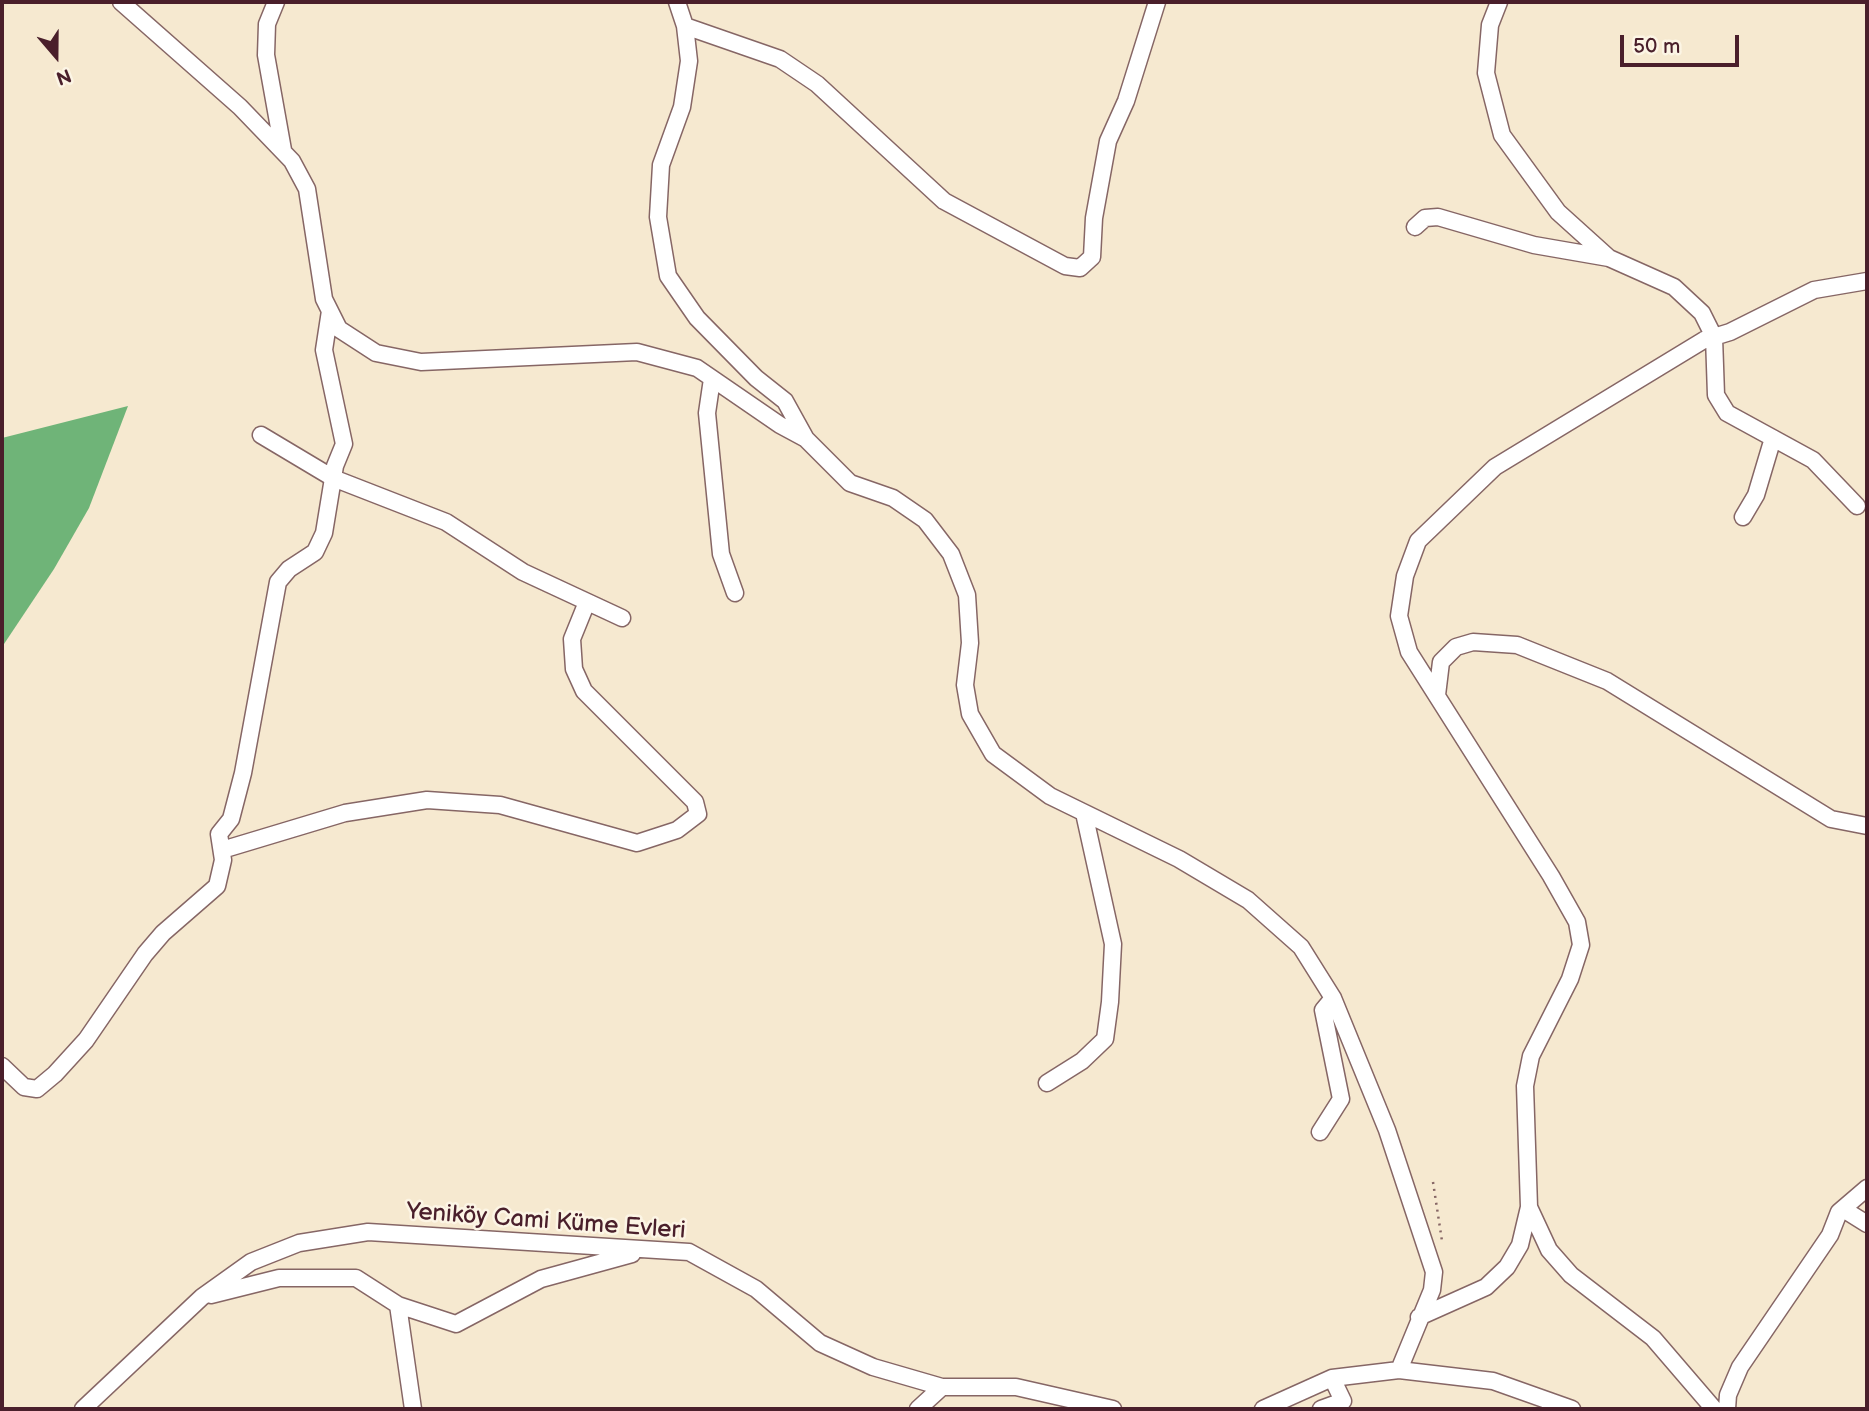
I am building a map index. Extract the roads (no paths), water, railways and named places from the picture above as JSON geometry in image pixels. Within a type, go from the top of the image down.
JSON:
[{"type":"street","points":[[121,2],[240,107],[292,161],[307,189],[324,299],[339,329],[376,353],[421,362],[637,352],[697,368],[780,425],[806,439]]},
{"type":"street","points":[[276,2],[267,24],[267,55],[283,151]]},
{"type":"street","points":[[677,2],[685,26],[689,61],[682,107],[661,165],[658,217],[668,276],[697,318],[756,378],[785,401],[806,439],[850,483],[893,499],[925,520],[951,554],[967,595],[971,643],[965,685],[970,714],[993,754],[1049,796],[1179,859],[1248,900],[1301,947],[1333,998],[1387,1130],[1434,1272],[1432,1290],[1399,1370]]},
{"type":"street","points":[[685,26],[780,59],[817,85],[944,201],[1065,266],[1080,268],[1092,257],[1094,218],[1108,141],[1126,101],[1157,2]]},
{"type":"street","points":[[1499,2],[1490,25],[1486,73],[1502,135],[1558,212],[1609,258]]},
{"type":"street","points":[[1415,227],[1425,218],[1438,217],[1534,245],[1609,258],[1674,287],[1702,313],[1714,337],[1716,395],[1727,413],[1813,460],[1857,506]]},
{"type":"street","points":[[1419,1317],[1486,1287],[1507,1267],[1520,1245],[1529,1207],[1525,1086],[1531,1056],[1570,979],[1581,945],[1577,922],[1551,876],[1409,652],[1399,616],[1405,576],[1418,541],[1494,467],[1584,411],[1714,337],[1730,332],[1814,290],[1867,281]]},
{"type":"street","points":[[2,1066],[24,1087],[37,1089],[55,1074],[86,1040],[157,940],[217,886],[223,860],[219,834],[231,819],[243,773],[278,582],[289,569],[315,552],[324,533],[333,478],[344,444],[324,350],[330,310]]},
{"type":"street","points":[[712,379],[707,413],[721,554],[736,593]]},
{"type":"street","points":[[261,435],[333,478],[446,522],[523,572],[622,618]]},
{"type":"street","points":[[1742,517],[1756,495],[1773,438]]},
{"type":"street","points":[[222,850],[345,813],[427,800],[500,805],[637,843],[677,830],[698,814],[695,802],[584,691],[575,669],[572,639],[587,602]]},
{"type":"street","points":[[1437,695],[1441,662],[1455,647],[1474,642],[1517,645],[1607,681],[1831,819],[1867,826]]},
{"type":"street","points":[[1047,1083],[1082,1061],[1105,1039],[1113,944],[1084,813]]},
{"type":"street","points":[[1320,1132],[1341,1099],[1323,1010],[1333,998]]},
{"type":"street","points":[[1727,1409],[1728,1395],[1740,1367],[1830,1235],[1843,1209],[1867,1188]]},
{"type":"street","points":[[1529,1207],[1549,1250],[1571,1275],[1653,1338],[1714,1409]]},
{"type":"street","points":[[1843,1209],[1867,1224]]},
{"type":"street","name":"Yeniköy Cami Küme Evleri","points":[[83,1409],[202,1297],[251,1262],[299,1243],[368,1232],[689,1252],[756,1289],[820,1343],[873,1367],[942,1387],[1016,1387],[1112,1409]]},
{"type":"street","points":[[202,1297],[279,1278],[355,1278],[398,1305],[456,1324],[541,1279],[645,1251]]},
{"type":"street","points":[[398,1305],[413,1409]]},
{"type":"street","points":[[1263,1409],[1332,1378],[1399,1370],[1493,1381],[1572,1409]]},
{"type":"street","points":[[1321,1409],[1343,1401],[1332,1378]]},
{"type":"street","points":[[918,1409],[942,1387]]}]
